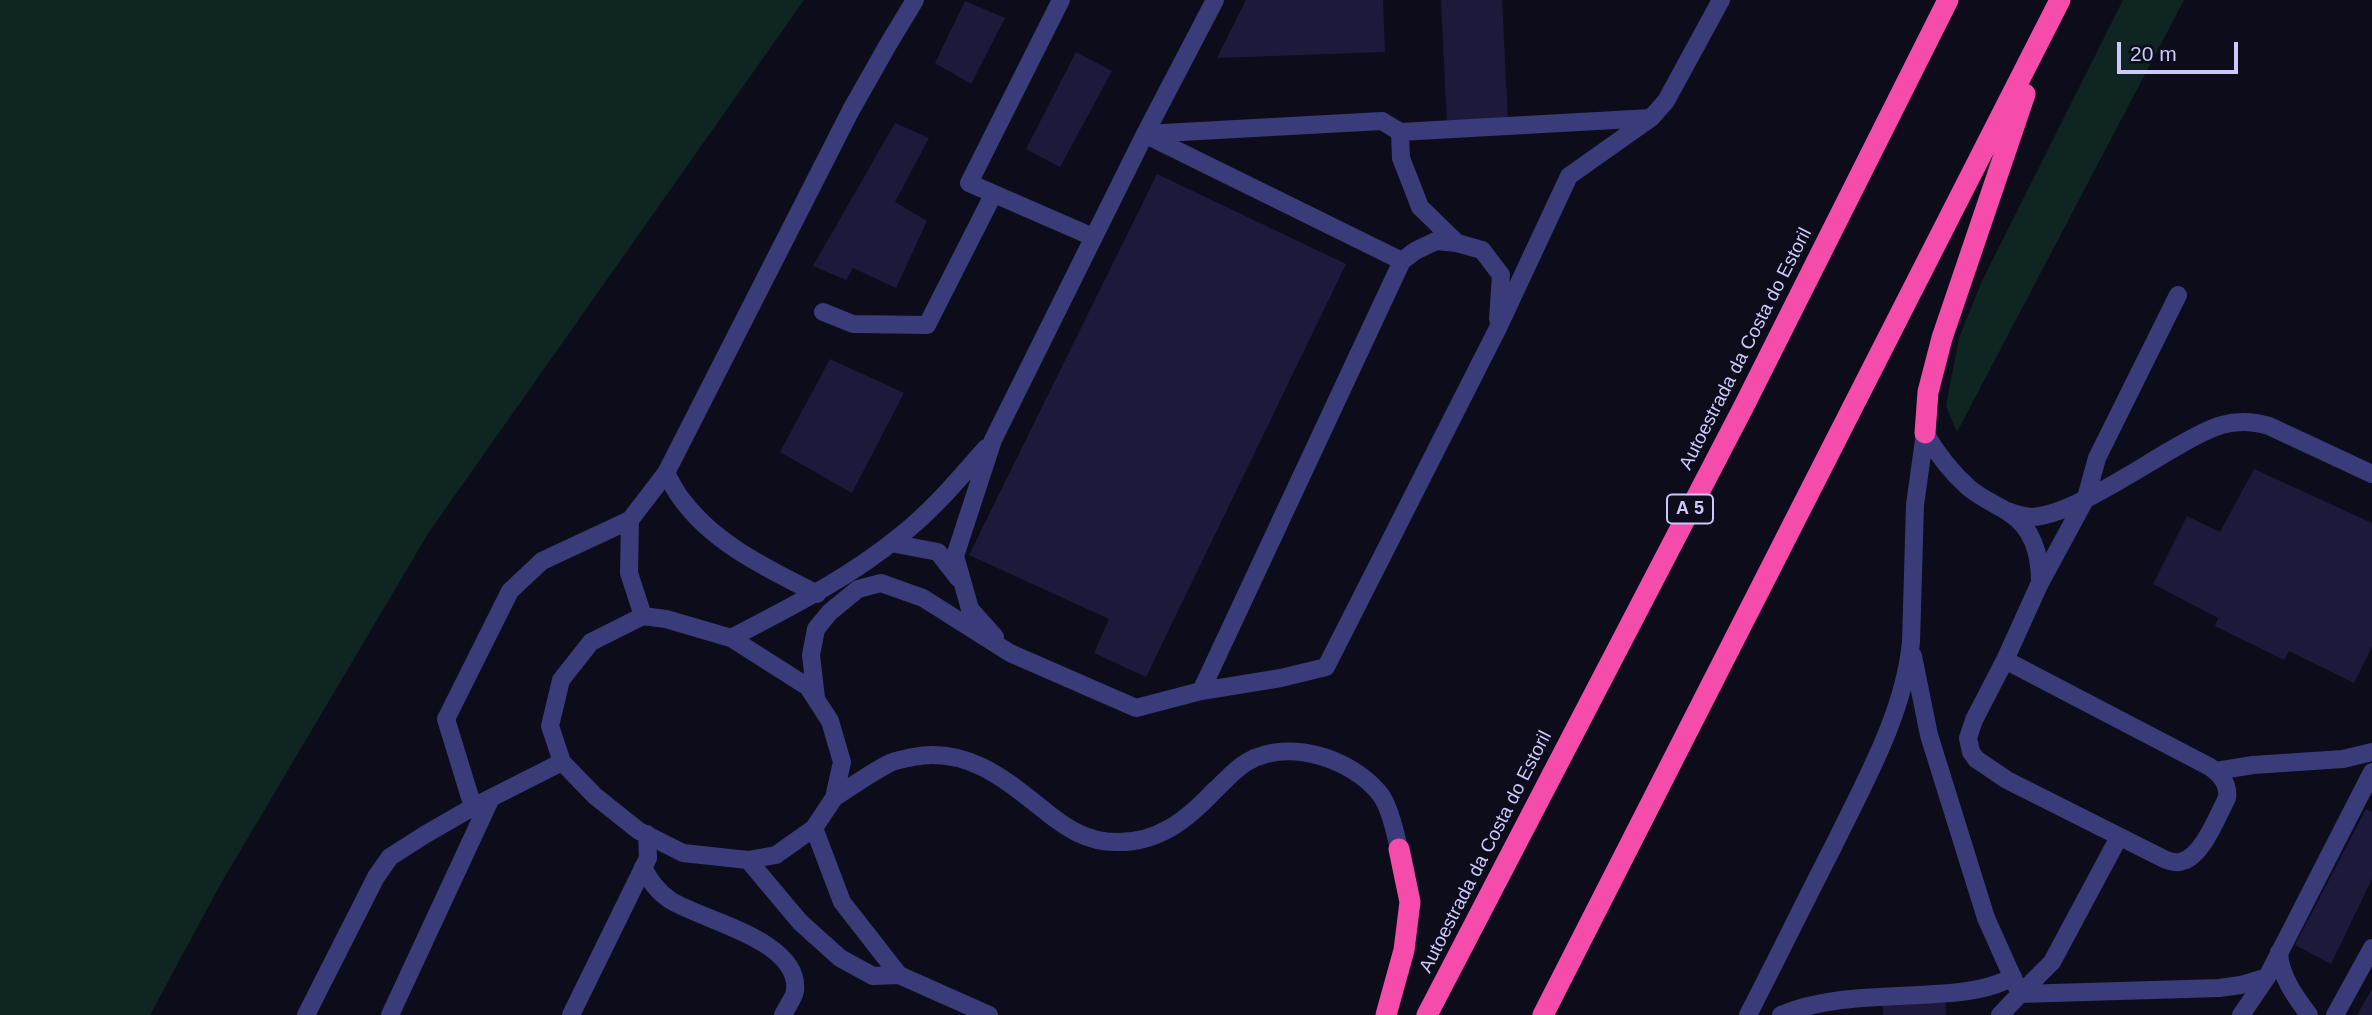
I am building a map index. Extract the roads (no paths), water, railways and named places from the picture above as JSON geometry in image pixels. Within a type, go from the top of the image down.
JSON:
[{"type":"highway","name":"Autoestrada da Costa do Estoril","points":[[1427,1015],[1744,406],[1948,0]]},
{"type":"highway","points":[[1543,1015],[2060,0]]},
{"type":"highway","points":[[1925,433],[1928,393],[1948,316],[2048,26]]},
{"type":"highway","points":[[1386,1015],[1405,950],[1410,902],[1399,849]]},
{"type":"lane","points":[[473,807],[446,719],[510,591],[542,561],[630,520],[666,473],[851,110],[915,0]]},
{"type":"lane","points":[[1060,0],[970,183],[1093,237]]},
{"type":"lane","points":[[1010,653],[970,609],[955,556],[993,440],[1093,237],[1215,0]]},
{"type":"lane","points":[[816,698],[811,655],[816,629],[830,612],[858,589],[881,583],[923,598],[1010,653],[1136,708],[1201,691],[1280,678],[1326,667],[1497,328],[1569,176],[1651,118],[1666,101],[1721,0]]},
{"type":"lane","points":[[1145,134],[1382,121],[1400,132],[1651,118]]},
{"type":"lane","points":[[1400,132],[1401,158],[1420,207],[1457,243]]},
{"type":"lane","points":[[1145,134],[1402,261]]},
{"type":"lane","points":[[823,312],[853,324],[927,325],[993,195]]},
{"type":"lane","points":[[1201,691],[1402,261],[1436,241],[1482,250],[1501,275],[1497,328]]},
{"type":"lane","points":[[2005,660],[2216,771],[2226,785],[2227,798],[2204,841],[2191,857],[2183,861],[2169,861],[2007,780],[1989,770],[1971,752],[1968,738],[1974,720],[2039,585],[2086,498],[2097,458],[2178,295]]},
{"type":"lane","points":[[2007,511],[2030,517],[2053,513],[2086,498],[2204,432],[2238,421],[2269,426],[2372,474]]},
{"type":"lane","points":[[1925,433],[1946,465],[1960,480],[1978,495],[2017,519],[2032,539],[2039,561],[2039,585]]},
{"type":"lane","points":[[1748,1015],[1879,750],[1901,689],[1910,657],[1916,486],[1925,433]]},
{"type":"lane","points":[[731,638],[817,594],[900,537],[948,491],[993,440]]},
{"type":"lane","points":[[666,473],[682,501],[708,529],[756,562],[817,594]]},
{"type":"lane","points":[[630,520],[629,573],[643,616]]},
{"type":"lane","points":[[891,542],[938,552],[962,584]]},
{"type":"lane","points":[[643,616],[666,619],[731,638],[808,687],[830,721],[842,762],[834,798],[814,828],[776,855],[748,860],[683,853],[639,831],[595,796],[562,762],[551,726],[561,680],[591,642],[643,616]]},
{"type":"lane","points":[[1911,642],[1928,735],[1986,918],[2020,994]]},
{"type":"lane","points":[[834,798],[890,763],[922,755],[955,758],[972,761],[998,774],[1064,825],[1083,836],[1113,842],[1132,842],[1159,835],[1175,827],[1245,763],[1262,755],[1294,751],[1328,758],[1355,771],[1382,796],[1399,849]]},
{"type":"lane","points":[[2216,771],[2253,765],[2343,759],[2372,752]]},
{"type":"lane","points":[[306,1015],[376,877],[390,857],[473,807],[562,762]]},
{"type":"lane","points":[[2241,1015],[2267,977],[2372,772]]},
{"type":"lane","points":[[390,1015],[491,799]]},
{"type":"lane","points":[[814,828],[842,902],[899,975]]},
{"type":"lane","points":[[571,1015],[648,858],[647,834]]},
{"type":"lane","points":[[2000,1015],[2052,962],[2119,837]]},
{"type":"lane","points":[[748,860],[800,922],[840,958],[873,976],[899,975],[989,1015]]},
{"type":"lane","points":[[643,867],[651,884],[672,901],[766,944],[784,957],[793,977],[795,992],[783,1015]]},
{"type":"lane","points":[[2335,1015],[2372,948]]},
{"type":"lane","points":[[2279,952],[2285,977],[2309,1015]]},
{"type":"lane","points":[[1781,1015],[1815,1003],[1968,992],[2004,982],[2012,977]]},
{"type":"lane","points":[[2020,994],[2218,988],[2241,985],[2267,977]]}]
